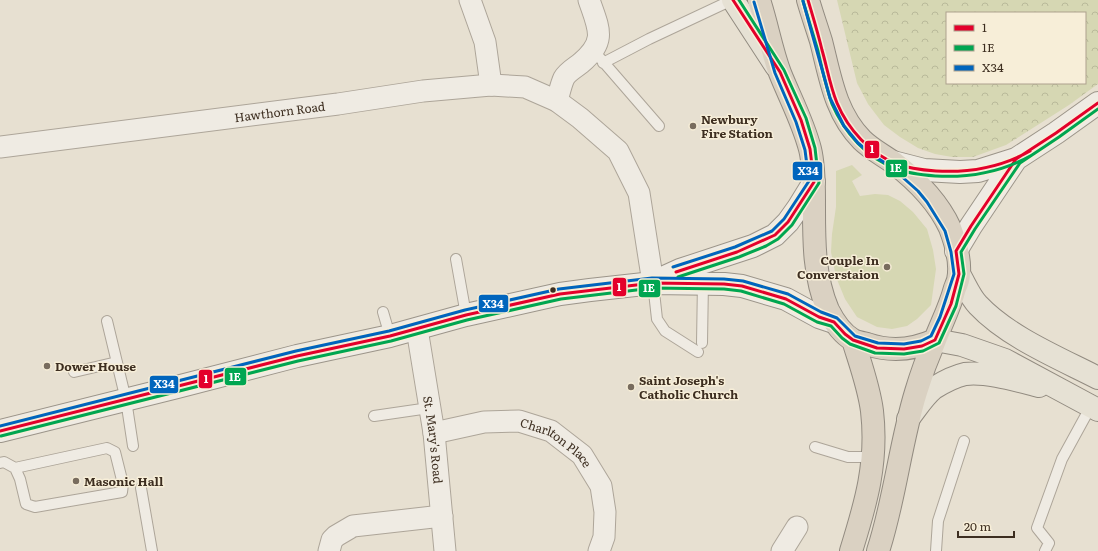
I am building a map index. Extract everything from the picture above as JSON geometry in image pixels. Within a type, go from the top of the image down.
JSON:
[{"type":"highway","points":[[759,0],[780,72],[801,120],[810,149],[814,182],[814,246],[816,269],[825,302],[834,322],[853,340],[877,348],[904,349],[922,346],[935,340]]},
{"type":"highway","points":[[808,0],[828,74],[841,111],[848,123],[861,139],[874,150],[893,162],[931,199],[950,229],[956,251],[959,274],[945,319],[935,340],[916,390],[908,419],[888,520],[878,551]]},
{"type":"highway","points":[[851,551],[867,497],[873,457],[872,411],[868,390],[853,340]]},
{"type":"main road","points":[[732,0],[780,72]]},
{"type":"main road","points":[[959,274],[977,304],[998,323],[1012,333],[1098,378]]},
{"type":"main road","points":[[935,340],[962,345],[989,353],[1019,367],[1095,408]]},
{"type":"main road","points":[[908,419],[922,401],[934,389],[965,374],[1000,377],[1060,390]]},
{"type":"street","points":[[470,0],[485,42],[491,85]]},
{"type":"street","points":[[557,101],[565,77],[590,56],[599,56],[599,31],[589,0]]},
{"type":"street","name":"Hawthorn Road","points":[[0,147],[323,106],[423,90],[491,85],[525,87],[557,101],[580,118],[618,151],[639,193],[653,282]]},
{"type":"street","points":[[893,162],[924,170],[960,172],[978,171],[1016,159],[1056,134],[1098,103]]},
{"type":"street","points":[[956,251],[1016,159]]},
{"type":"street","points":[[0,431],[298,356],[390,336],[466,315],[560,294],[703,274],[775,235],[788,222],[814,182]]},
{"type":"street","points":[[703,274],[724,284],[742,286],[786,299],[819,317],[834,322]]},
{"type":"street","name":"St. Mary's Road","points":[[417,329],[434,433],[445,551]]},
{"type":"street","name":"Charlton Place","points":[[434,433],[484,422],[518,421],[551,431],[582,456],[601,486],[605,512],[604,537],[599,551]]},
{"type":"street","points":[[329,551],[332,540],[352,526],[442,516]]},
{"type":"street","points":[[782,551],[797,527]]},
{"type":"lane","points":[[659,126],[599,56],[649,39],[732,0]]},
{"type":"lane","points":[[456,260],[466,315]]},
{"type":"lane","points":[[653,282],[657,319],[665,331],[700,347],[703,274]]},
{"type":"lane","points":[[382,312],[390,336]]},
{"type":"lane","points":[[107,321],[126,400],[133,446]]},
{"type":"lane","points":[[74,372],[117,362]]},
{"type":"lane","points":[[374,416],[429,408]]},
{"type":"lane","points":[[1045,551],[1049,543],[1037,528],[1062,459],[1095,408]]},
{"type":"lane","points":[[936,551],[938,522],[964,441]]},
{"type":"lane","points":[[815,447],[848,457],[873,457]]},
{"type":"lane","points":[[0,463],[4,462],[15,468],[20,480],[26,504],[35,508],[122,492],[123,484],[115,452],[107,448],[15,468]]},
{"type":"lane","points":[[141,488],[152,551]]},
{"type":"green space","points":[[837,0],[1098,0],[1098,84],[1069,105],[1006,145],[973,157],[952,157],[935,154],[918,148],[900,137],[884,125],[868,104],[857,83]]},
{"type":"green space","points":[[852,165],[862,175],[852,181],[860,196],[875,194],[888,195],[900,201],[913,212],[927,229],[933,250],[936,269],[931,305],[917,319],[907,326],[892,329],[877,327],[857,317],[845,299],[836,277],[831,252],[836,207],[836,171]]},
{"type":"transit line","name":"1","points":[[676,272],[737,252],[775,235],[788,222],[814,182],[810,149],[801,120],[780,72],[733,0]]},
{"type":"transit line","name":"1E","points":[[678,277],[739,257],[766,246],[778,239],[792,225],[819,183],[815,148],[806,118],[784,70],[739,0]]},
{"type":"transit line","name":"1","points":[[808,0],[830,83],[837,103],[847,122],[861,140],[878,154],[897,164],[916,169],[961,171],[984,168],[1007,162],[1030,151]]},
{"type":"transit line","name":"1E","points":[[803,1],[832,104],[843,125],[850,134],[876,159],[897,169],[916,174],[962,176],[998,170],[1032,155]]},
{"type":"transit line","name":"X34","points":[[0,426],[296,351],[389,331],[465,310],[559,289],[652,278],[724,279],[743,281],[788,294],[821,312],[837,318],[855,336],[878,343],[904,344],[921,341],[931,336],[940,317],[954,274],[951,252],[945,231],[927,202],[918,191],[890,166],[871,154],[858,143],[844,126],[830,98],[803,1]]},
{"type":"transit line","name":"X34","points":[[673,267],[735,247],[772,231],[784,219],[809,181],[805,150],[796,122],[775,73],[754,2]]},
{"type":"transit line","name":"1","points":[[0,431],[297,356],[390,336],[466,315],[560,294],[653,283],[724,284],[742,286],[786,299],[819,317],[834,322],[853,340],[877,348],[904,349],[922,346],[935,340],[951,304],[959,274],[956,251],[1016,159],[1098,103]]},
{"type":"transit line","name":"1E","points":[[1,436],[298,361],[391,341],[467,320],[561,299],[653,288],[724,289],[741,291],[784,304],[817,322],[831,326],[850,344],[875,353],[904,354],[923,351],[939,343],[956,306],[964,274],[961,252],[1020,163],[1098,109]]},
{"type":"place","name":"Newbury Fire Station","points":[[693,126]]},
{"type":"place","name":"Couple In Converstaion","points":[[887,267]]},
{"type":"place","name":"Dower House","points":[[47,366]]},
{"type":"place","name":"Saint Joseph's Catholic Church","points":[[631,387]]},
{"type":"place","name":"Masonic Hall","points":[[76,481]]}]
